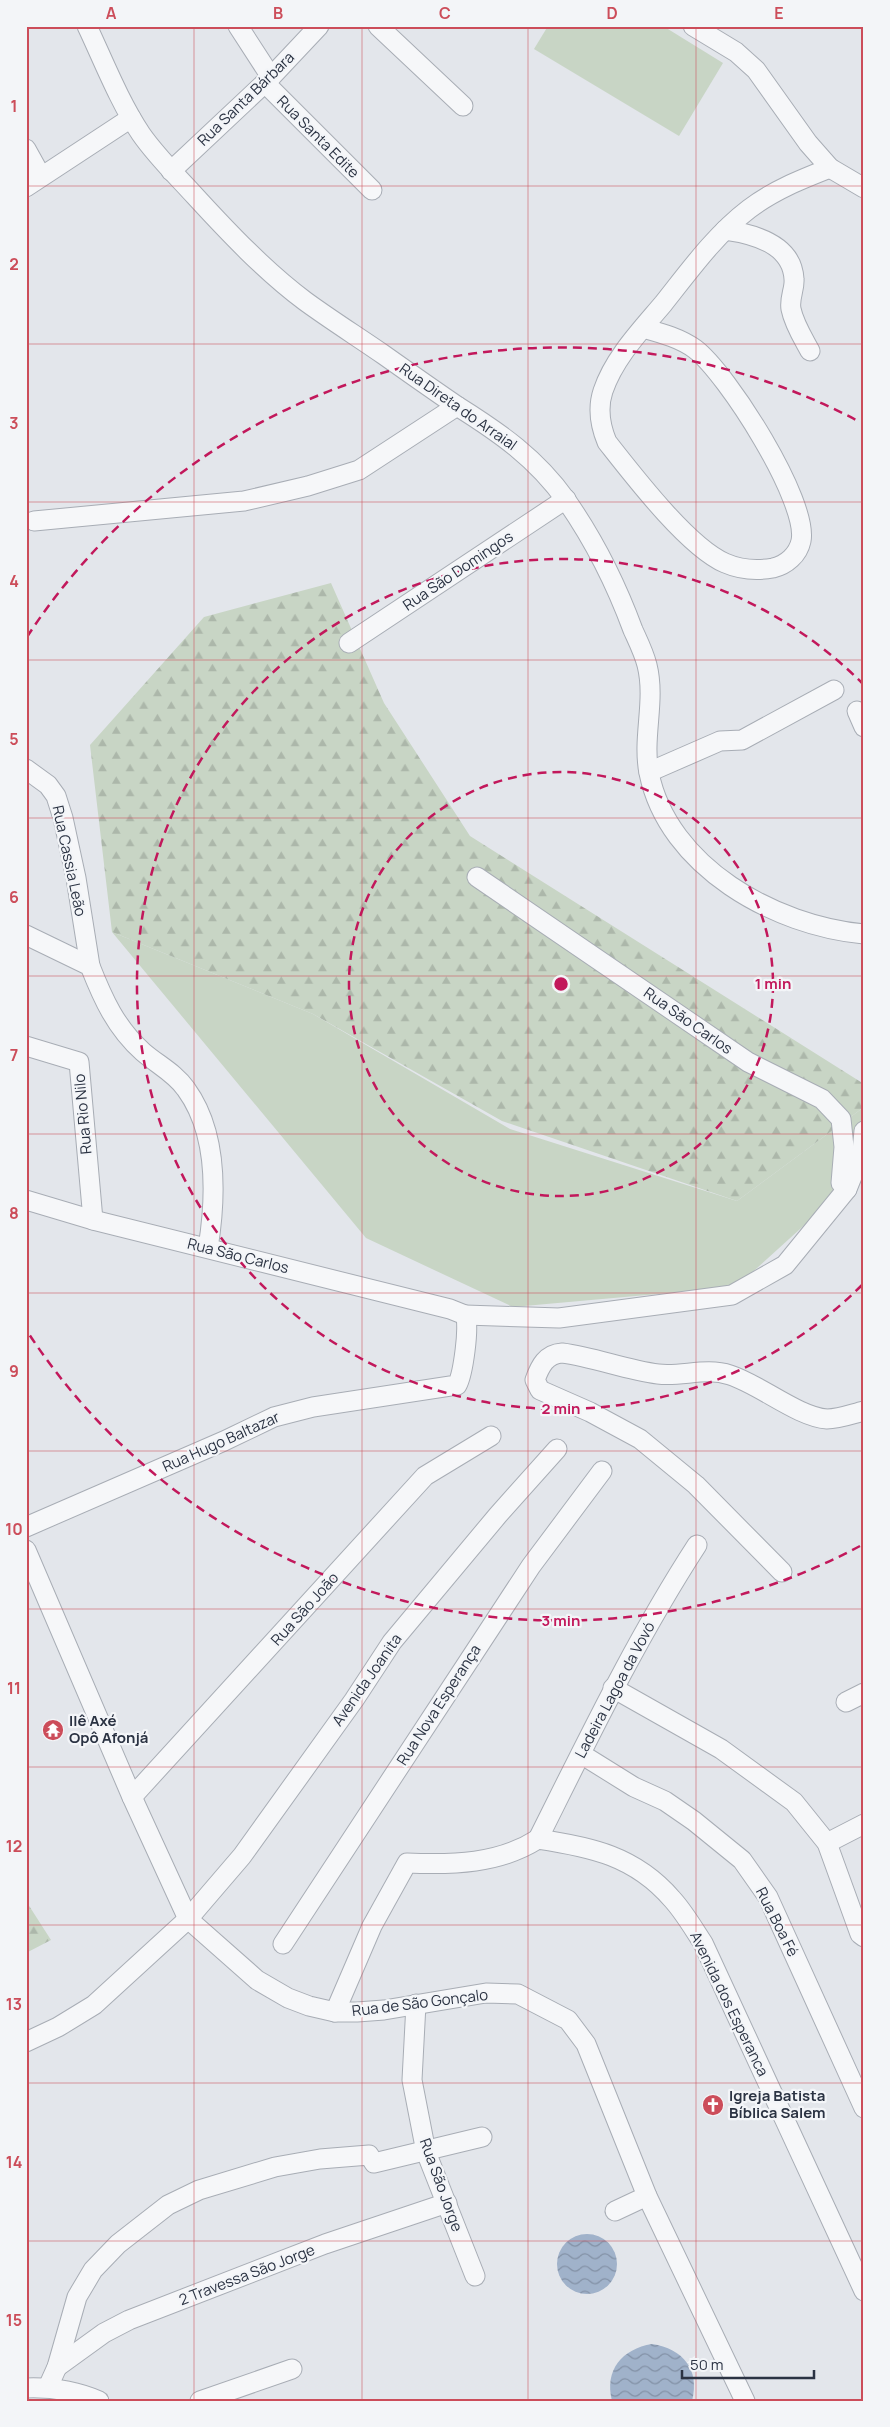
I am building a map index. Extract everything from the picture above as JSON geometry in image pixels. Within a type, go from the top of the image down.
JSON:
[{"type":"street","name":"Rua Direta do Arraial","points":[[87,26],[131,118],[143,136],[171,170],[256,258],[304,300],[457,406],[497,430],[527,456],[566,499],[598,551],[623,603],[647,665],[650,691],[649,772],[663,811],[692,853],[715,874],[739,891],[793,919],[864,934]]},
{"type":"street","name":"Rua Santa Edite","points":[[238,26],[268,80],[372,190]]},
{"type":"street","name":"Rua Santa Bárbara","points":[[171,170],[268,80],[319,26]]},
{"type":"street","points":[[378,26],[463,106]]},
{"type":"street","points":[[693,26],[736,52],[756,70],[830,168],[864,188]]},
{"type":"street","points":[[26,149],[34,182],[131,118]]},
{"type":"street","points":[[643,328],[682,341],[696,350],[742,405],[778,468],[800,521],[801,541],[794,557],[779,567],[760,571],[740,569],[724,563],[706,552],[676,523],[607,442],[601,426],[599,411],[603,391],[616,365],[643,328],[725,230],[773,193],[830,168]]},
{"type":"street","points":[[725,230],[746,233],[766,240],[782,252],[792,266],[795,281],[790,296],[791,309],[796,325],[810,351]]},
{"type":"street","points":[[34,520],[244,501],[308,486],[359,470],[457,406]]},
{"type":"street","name":"Rua São Domingos","points":[[349,643],[566,499]]},
{"type":"street","points":[[649,772],[720,741],[742,740],[834,690]]},
{"type":"street","name":"Rua Cassia Leão","points":[[26,769],[48,785],[56,796],[63,818],[76,878],[90,966],[101,994],[126,1036],[145,1054],[172,1072],[187,1089],[198,1109],[206,1134],[214,1192],[208,1248]]},
{"type":"street","name":"Rua São Carlos","points":[[477,877],[748,1062],[822,1099],[841,1119],[844,1147],[841,1183],[847,1189]]},
{"type":"street","points":[[26,935],[90,966]]},
{"type":"street","name":"Rua Rio Nilo","points":[[26,1046],[79,1062],[93,1220]]},
{"type":"street","name":"Rua São Carlos","points":[[26,1200],[93,1220],[457,1312],[559,1318],[732,1296],[785,1265],[847,1189],[862,1152],[864,1131]]},
{"type":"street","name":"Rua Hugo Baltazar","points":[[26,1527],[224,1441],[274,1416],[313,1407],[457,1385],[468,1326],[457,1312]]},
{"type":"street","points":[[782,1572],[696,1485],[640,1439],[590,1412],[540,1390],[535,1380],[542,1364],[554,1353],[562,1353],[658,1374],[675,1375],[705,1371],[730,1374],[808,1414],[824,1419],[864,1411]]},
{"type":"street","name":"Rua São João","points":[[132,1797],[425,1476],[491,1436]]},
{"type":"street","name":"Avenida Joanita","points":[[26,2042],[58,2027],[94,2005],[188,1919],[242,1856],[354,1700],[392,1642],[498,1515],[557,1449]]},
{"type":"street","name":"Rua Nova Esperança","points":[[283,1944],[526,1574],[602,1471]]},
{"type":"street","name":"Ladeira Lagoa da Vovó","points":[[538,1839],[614,1688],[669,1589],[697,1545]]},
{"type":"street","name":"Rua de São Gonçalo","points":[[26,1550],[132,1797],[188,1919],[257,1980],[288,1998],[309,2006],[335,2012],[384,2010],[486,1993],[518,1994],[568,2020],[586,2044],[647,2196],[745,2401]]},
{"type":"street","points":[[614,1688],[721,1750],[794,1802],[827,1843],[862,1936]]},
{"type":"street","points":[[846,1702],[864,1692]]},
{"type":"street","name":"Rua Boa Fé","points":[[580,1754],[634,1787],[665,1801],[694,1820],[742,1860],[768,1897],[864,2108]]},
{"type":"street","points":[[827,1843],[864,1824]]},
{"type":"street","points":[[335,2012],[372,1926],[407,1863],[439,1864],[498,1857],[522,1850],[538,1839]]},
{"type":"street","name":"Avenida dos Esperanca","points":[[538,1839],[585,1846],[615,1856],[647,1876],[672,1899],[703,1943],[864,2291]]},
{"type":"street","name":"Rua São Jorge","points":[[416,2004],[412,2080],[426,2152],[475,2276]]},
{"type":"street","points":[[48,2387],[57,2367],[77,2297],[93,2270],[118,2244],[168,2205],[199,2190],[275,2167],[320,2159],[369,2155],[374,2163],[482,2137]]},
{"type":"street","points":[[615,2211],[647,2196]]},
{"type":"street","name":"2 Travessa São Jorge","points":[[57,2367],[104,2332],[130,2320],[325,2244],[447,2203]]},
{"type":"street","points":[[200,2401],[292,2369]]},
{"type":"street","points":[[26,2388],[48,2387],[70,2391],[99,2401]]},
{"type":"green space","points":[[548,26],[663,26],[723,63],[679,136],[534,49]]},
{"type":"green space","points":[[331,583],[384,703],[470,836],[864,1084],[864,1107],[737,1201],[502,1121],[313,1014],[112,932],[90,745],[204,617]]},
{"type":"green space","points":[[112,932],[313,1014],[510,1129],[737,1201],[864,1107],[864,1137],[842,1191],[736,1287],[513,1307],[366,1238]]},
{"type":"green space","points":[[26,1901],[51,1940],[26,1953]]},
{"type":"water","points":[[587,2234],[603,2239],[608,2243],[612,2248],[617,2264],[612,2280],[608,2285],[603,2289],[587,2294],[571,2289],[566,2285],[562,2280],[557,2264],[562,2248],[566,2243],[571,2239]]},
{"type":"water","points":[[652,2344],[672,2351],[687,2362],[693,2379],[692,2401],[612,2401],[611,2380],[613,2371],[618,2363],[632,2351]]},
{"type":"place","name":"Ilê Axé Opô Afonjá","points":[[53,1730]]},
{"type":"place","name":"Igreja Batista Bíblica Salem","points":[[713,2105]]}]
